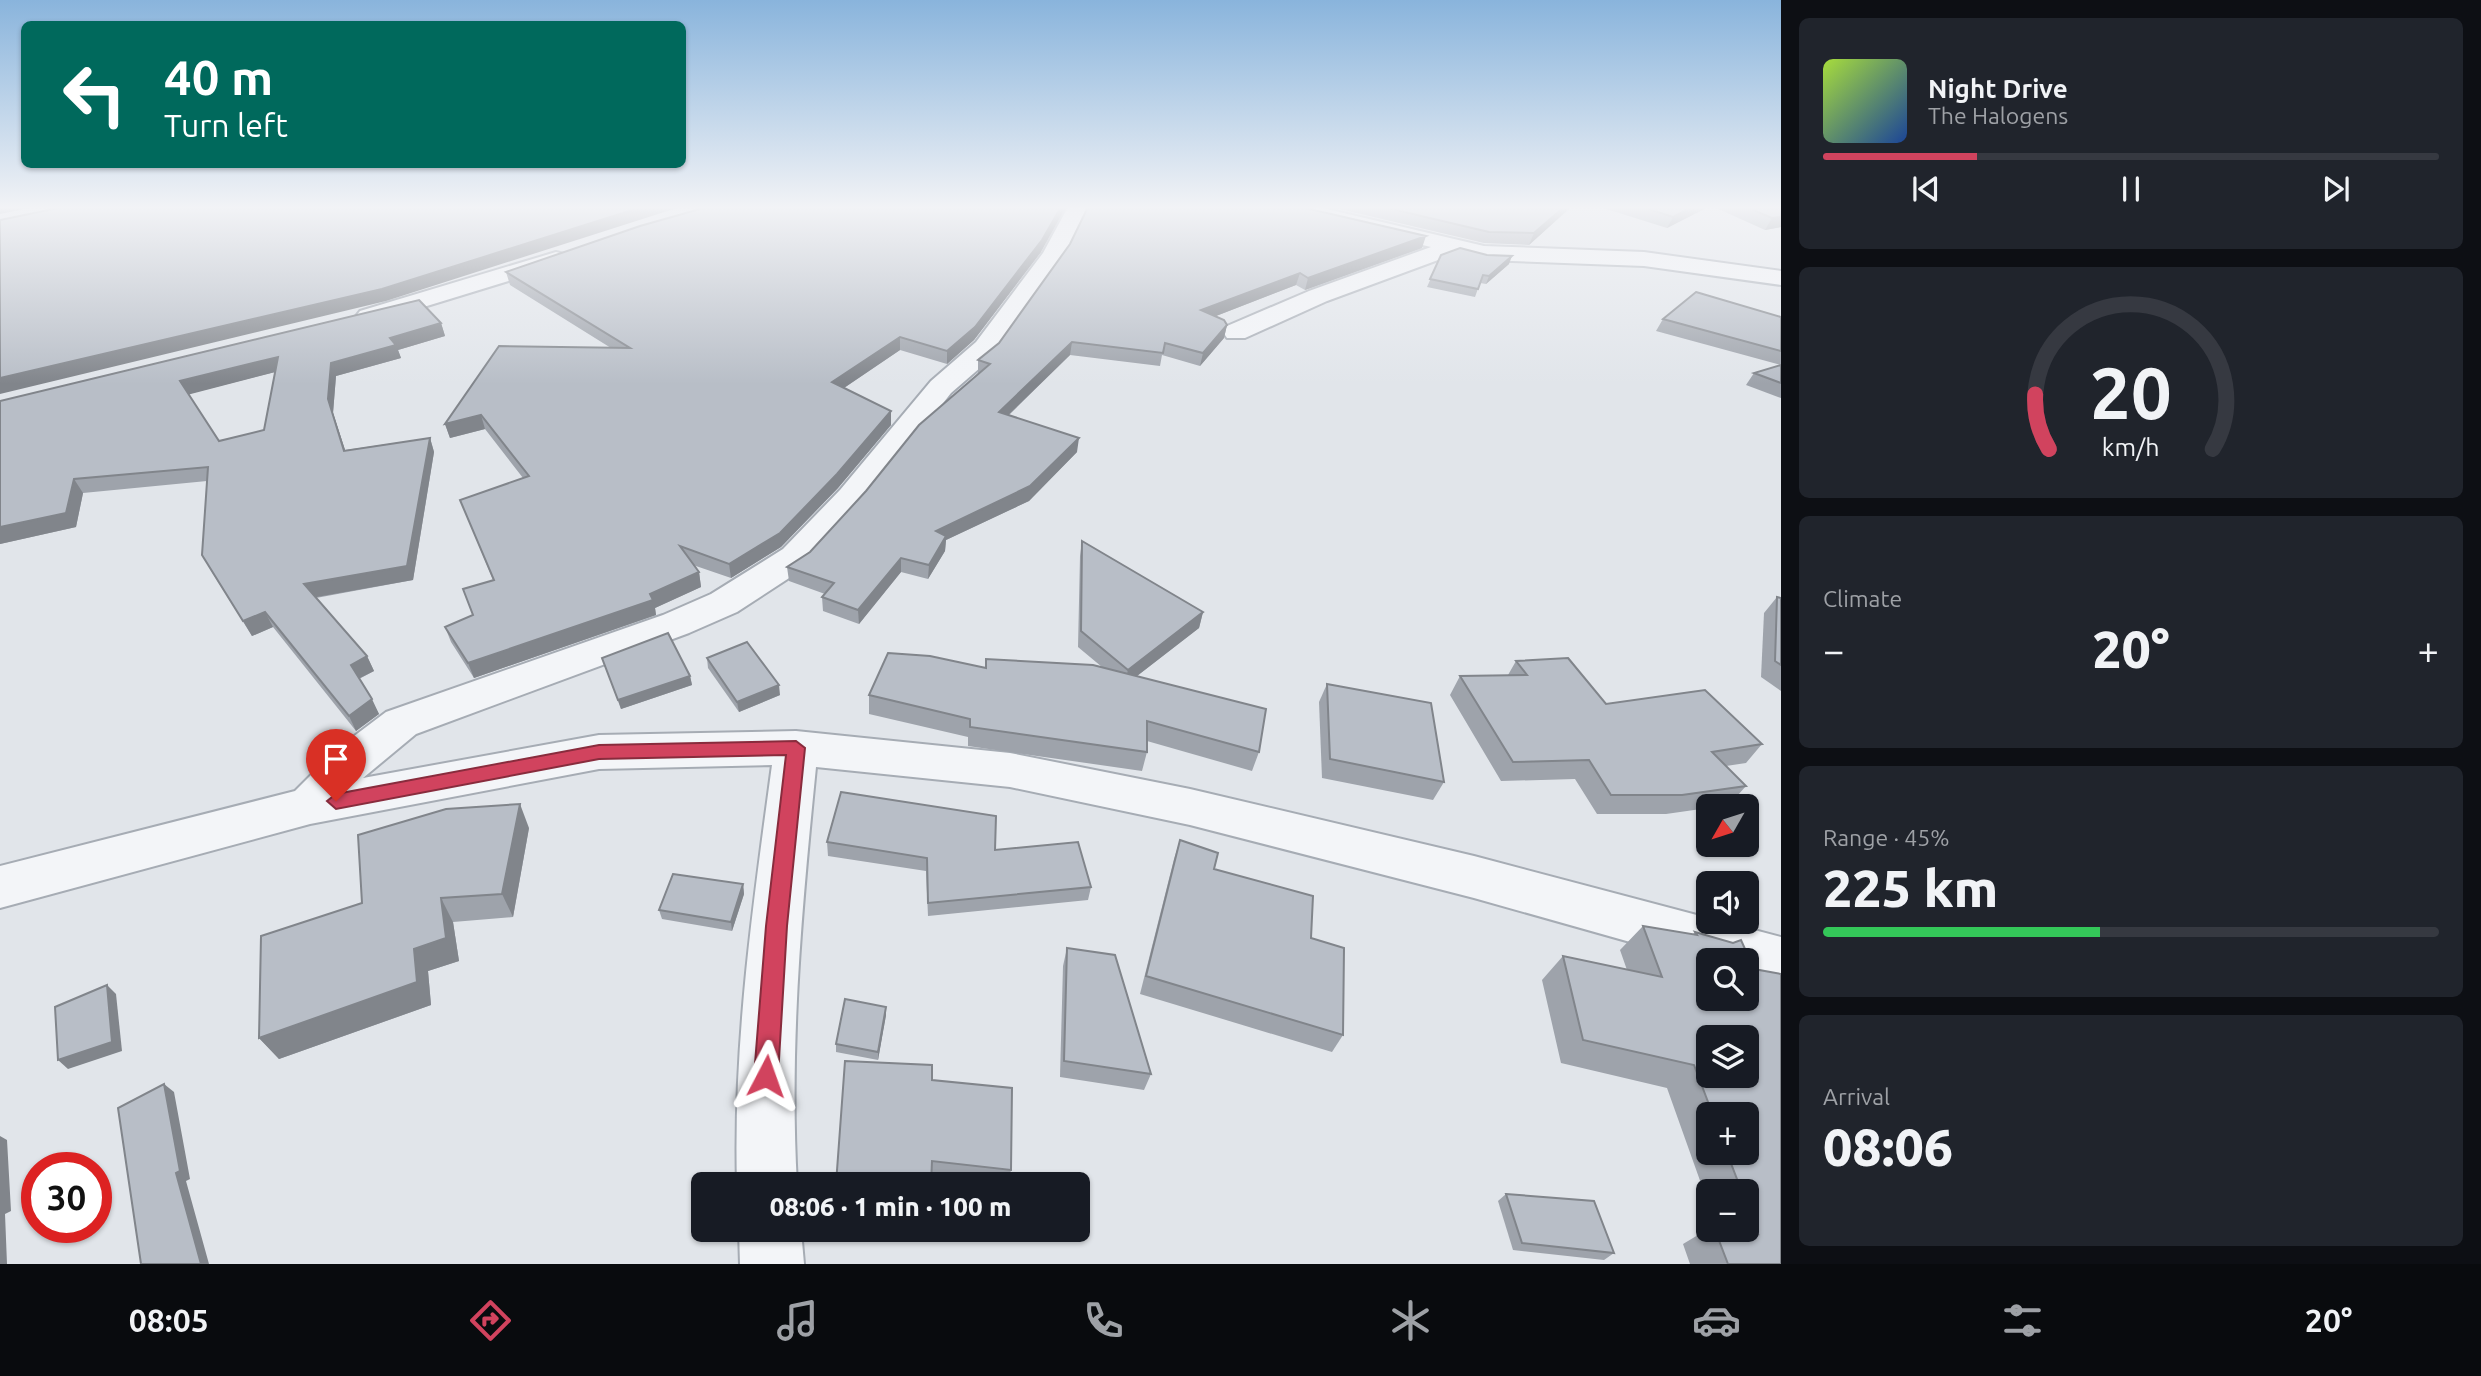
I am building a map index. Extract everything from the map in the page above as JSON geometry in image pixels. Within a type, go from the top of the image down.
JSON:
[{"type":"street","points":[[352,320],[475,286],[534,266]]},
{"type":"street","points":[[310,806],[342,770],[375,740],[401,723],[676,624],[724,603],[796,557],[852,497],[940,387],[986,348],[1045,266]]},
{"type":"street","points":[[1236,332],[1318,296],[1401,266]]},
{"type":"street","points":[[1694,266],[1781,278]]},
{"type":"street","points":[[766,1172],[763,1113],[776,926],[796,748]]},
{"type":"street","points":[[0,887],[310,806],[599,752],[796,748],[1010,770],[1190,807],[1474,877],[1781,961]]},
{"type":"street","points":[[771,1242],[772,1264]]},
{"type":"building","points":[[0,266],[455,266],[382,289],[0,378]]},
{"type":"building","points":[[524,266],[1022,266],[975,327],[947,351],[900,337],[832,382],[891,411],[837,474],[780,533],[729,564],[680,546],[699,572],[650,594],[653,600],[468,663],[445,627],[473,615],[463,589],[494,580],[460,500],[529,476],[481,415],[445,424],[499,346],[630,348],[506,272]]},
{"type":"building","points":[[1054,266],[1342,266],[1308,278],[1300,273],[1201,310],[1224,320],[1227,325],[1203,353],[1165,343],[1163,353],[1072,342],[999,412],[1079,438],[1030,486],[936,531],[946,536],[929,565],[901,558],[858,610],[822,597],[834,583],[787,567],[810,552],[866,491],[919,425],[990,364],[978,360],[999,343]]},
{"type":"building","points":[[1436,266],[1501,266],[1489,276],[1483,275],[1478,289],[1430,279]]},
{"type":"building","points":[[1696,292],[1781,317],[1781,351],[1663,319]]},
{"type":"building","points":[[419,300],[441,323],[390,338],[396,345],[331,363],[328,399],[344,451],[430,438],[407,566],[304,584],[367,656],[351,665],[372,699],[349,716],[265,612],[243,621],[202,555],[208,467],[74,479],[66,513],[0,527],[0,401]],"holes":[[[278,357],[264,430],[219,441],[180,381]]]},
{"type":"building","points":[[1781,365],[1781,383],[1754,373]]},
{"type":"building","points":[[1082,541],[1203,612],[1128,670],[1081,631]]},
{"type":"building","points":[[1777,597],[1781,598],[1781,665],[1775,661]]},
{"type":"building","points":[[668,633],[690,676],[618,700],[602,658]]},
{"type":"building","points":[[747,642],[779,685],[737,702],[707,658]]},
{"type":"building","points":[[888,653],[930,656],[986,668],[986,659],[1093,665],[1266,709],[1259,752],[1147,721],[1147,752],[970,727],[970,719],[869,695]]},
{"type":"building","points":[[1568,658],[1606,704],[1705,690],[1762,744],[1712,752],[1746,786],[1682,795],[1611,795],[1589,760],[1513,762],[1460,676],[1527,675],[1516,661]]},
{"type":"building","points":[[1327,684],[1431,703],[1444,782],[1330,759]]},
{"type":"building","points":[[841,792],[996,816],[995,850],[1078,842],[1091,887],[928,903],[927,858],[827,842]]},
{"type":"building","points":[[520,804],[502,894],[441,898],[446,938],[414,949],[417,982],[259,1038],[261,936],[362,903],[358,835],[446,809]]},
{"type":"building","points":[[1180,840],[1218,853],[1214,869],[1313,896],[1311,938],[1344,948],[1343,1035],[1146,976]]},
{"type":"building","points":[[673,874],[743,884],[731,922],[659,910]]},
{"type":"building","points":[[1643,926],[1702,934],[1733,943],[1741,940],[1745,948],[1696,948],[1696,1011],[1759,1011],[1759,970],[1781,974],[1781,1264],[1728,1264],[1720,1242],[1759,1242],[1759,1179],[1737,1179],[1732,1165],[1759,1165],[1759,1102],[1708,1102],[1703,1088],[1759,1088],[1759,1025],[1696,1025],[1696,1070],[1694,1065],[1583,1040],[1563,956],[1662,977]]},
{"type":"building","points":[[1067,948],[1115,955],[1151,1074],[1064,1061]]},
{"type":"building","points":[[107,985],[112,1042],[58,1060],[55,1007]]},
{"type":"building","points":[[845,999],[886,1007],[878,1052],[836,1044]]},
{"type":"building","points":[[845,1061],[932,1065],[932,1080],[1012,1088],[1011,1170],[932,1161],[932,1172],[837,1172]]},
{"type":"building","points":[[164,1084],[180,1171],[176,1173],[201,1264],[141,1264],[118,1108]]},
{"type":"building","points":[[1506,1194],[1594,1201],[1614,1253],[1522,1243]]},
{"type":"route","points":[[336,801],[599,752],[796,748],[776,926],[766,1076]]}]
